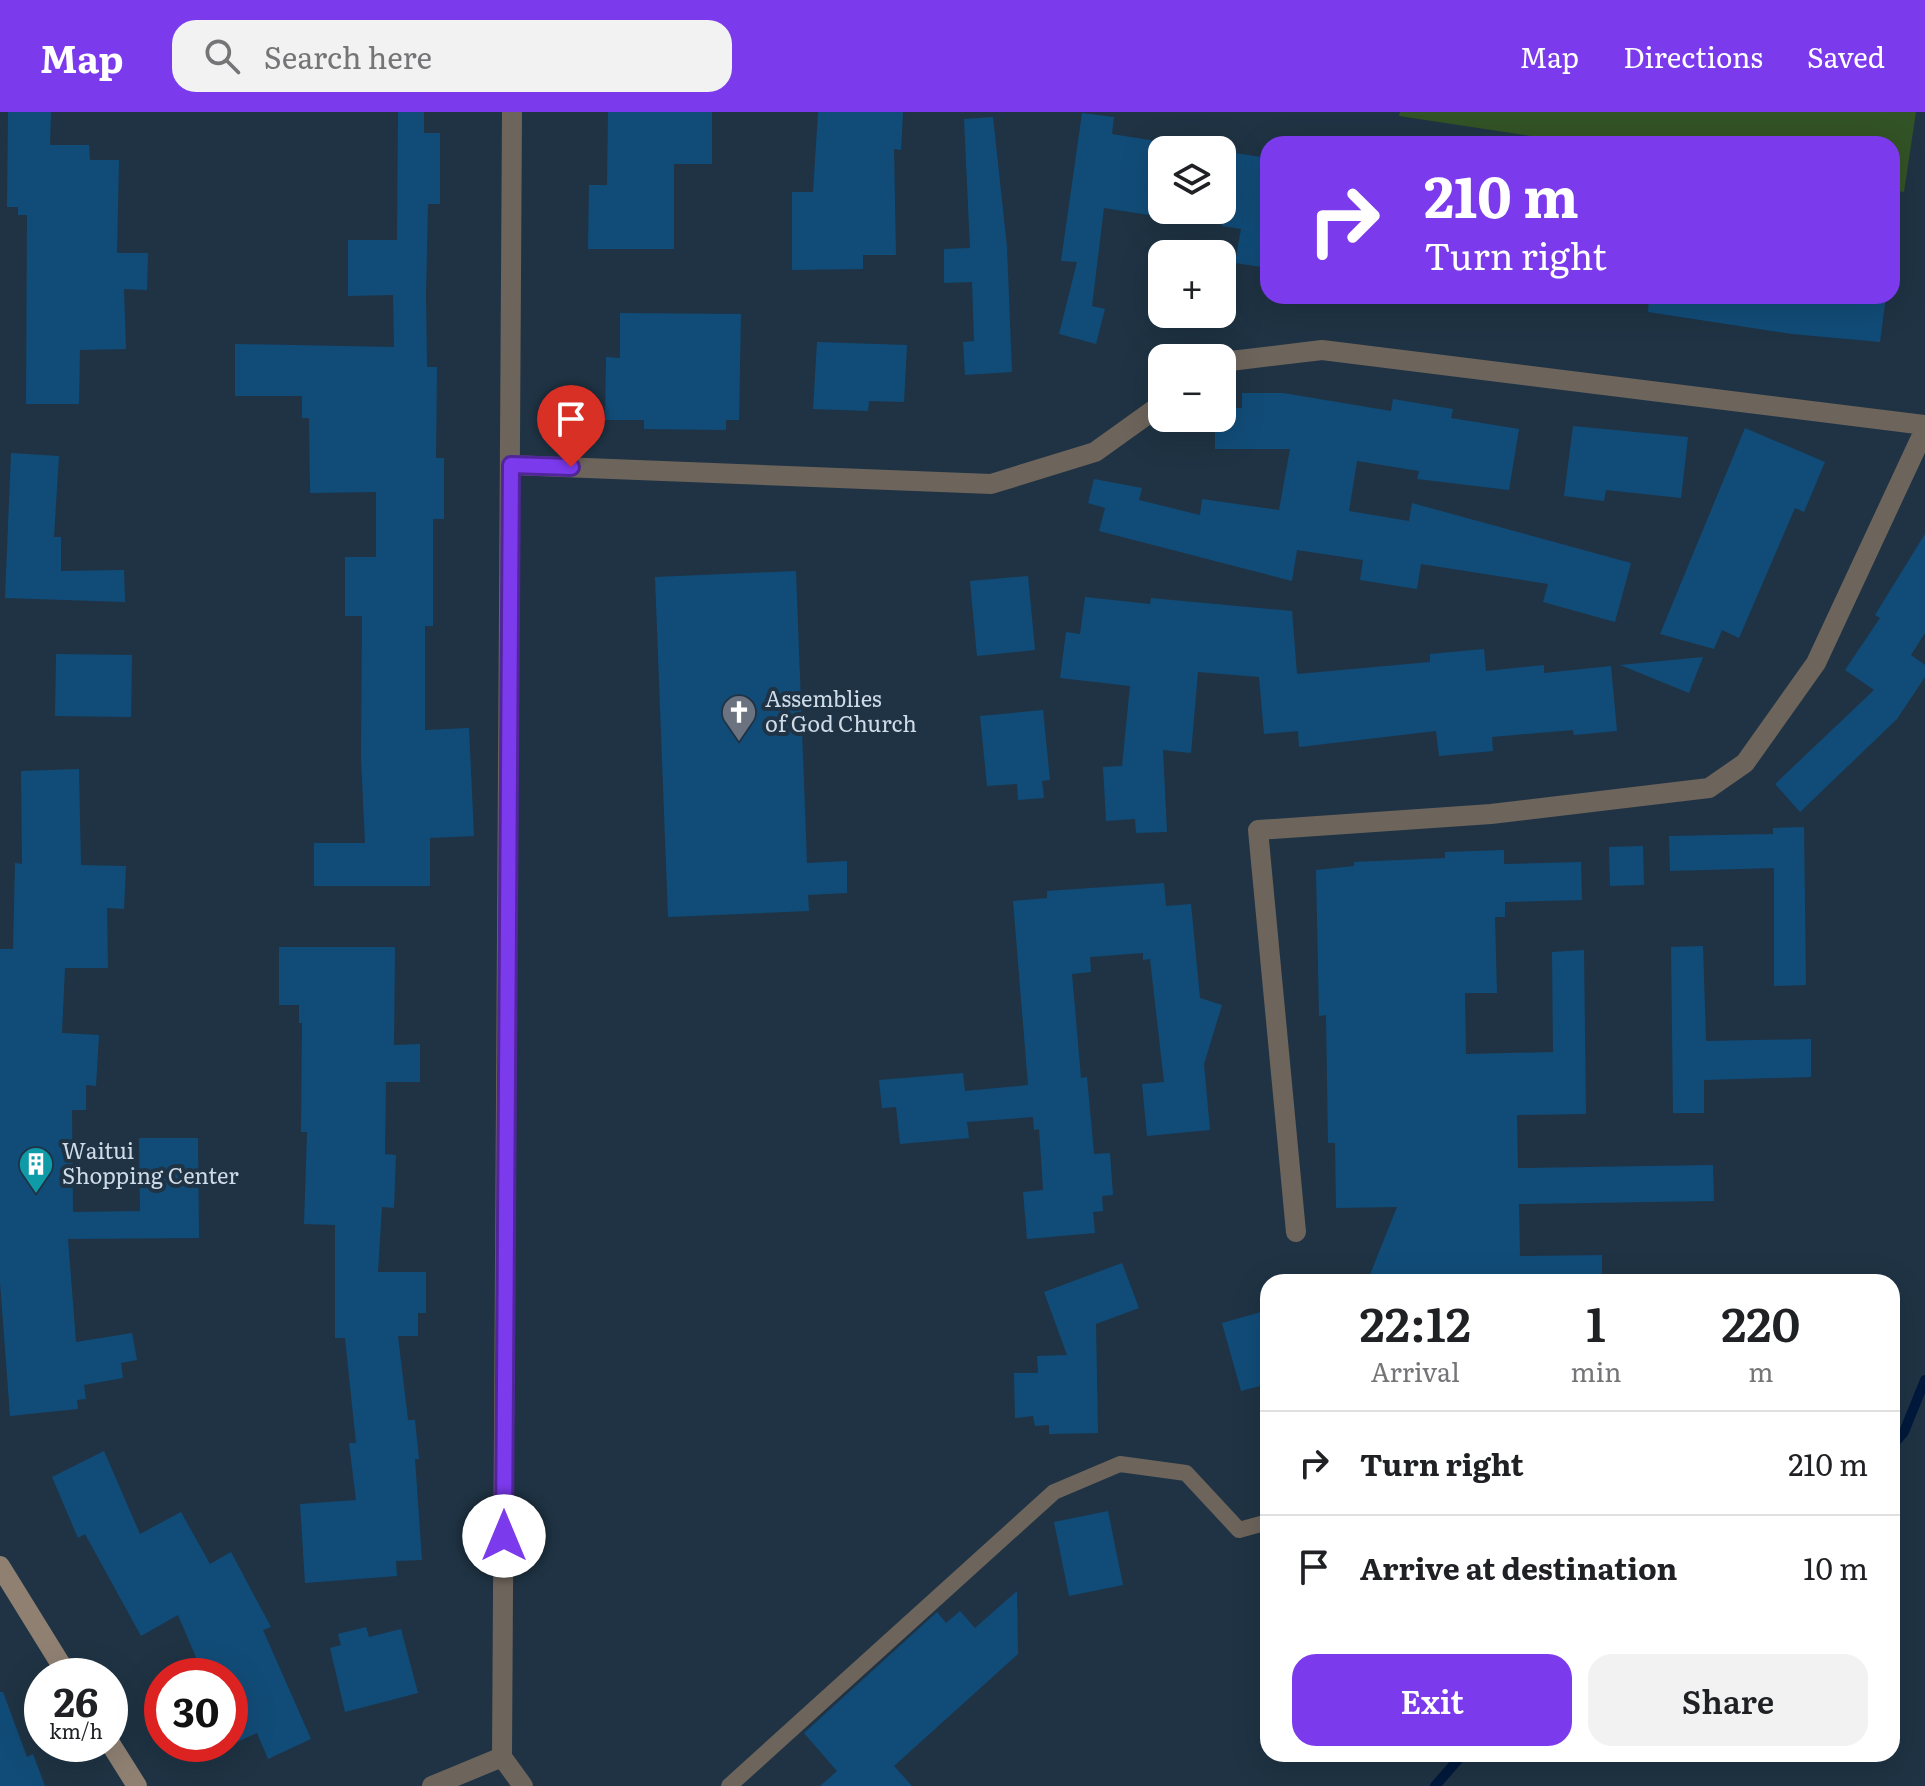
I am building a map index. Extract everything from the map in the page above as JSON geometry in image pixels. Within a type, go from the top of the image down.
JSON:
[{"type":"main road","points":[[0,1566],[57,1658]]},
{"type":"main road","points":[[122,1762],[137,1786]]},
{"type":"street","points":[[512,112],[502,1757],[523,1786]]},
{"type":"street","points":[[1236,360],[1322,350],[1925,427],[1816,663],[1745,763],[1709,788],[1491,814],[1258,830],[1296,1232]]},
{"type":"street","points":[[511,465],[991,484],[1095,452],[1148,414]]},
{"type":"street","points":[[432,1786],[502,1757]]},
{"type":"lane","points":[[729,1786],[1054,1492],[1120,1464],[1186,1473],[1239,1530],[1260,1524]]},
{"type":"green space","points":[[1400,112],[1916,112],[1904,192],[1900,191],[1900,136],[1531,136],[1399,116]]},
{"type":"building","points":[[8,112],[51,112],[50,145],[89,145],[90,160],[119,160],[117,253],[148,253],[147,290],[124,289],[126,349],[80,350],[79,404],[26,404],[27,215],[18,215],[18,207],[7,207]]},
{"type":"building","points":[[398,112],[424,112],[424,133],[440,133],[440,204],[428,204],[426,295],[427,367],[437,367],[436,458],[444,458],[444,519],[433,519],[433,626],[425,626],[425,730],[469,728],[474,836],[430,838],[430,886],[314,886],[314,843],[365,843],[361,758],[362,616],[345,616],[345,557],[376,557],[376,492],[310,493],[309,418],[302,418],[302,396],[235,396],[235,344],[394,347],[393,295],[348,296],[348,240],[397,240]]},
{"type":"building","points":[[608,112],[712,112],[712,164],[674,164],[674,249],[588,249],[589,185],[607,185]]},
{"type":"building","points":[[818,112],[903,112],[901,150],[894,149],[896,255],[863,255],[863,269],[792,270],[792,192],[813,192]]},
{"type":"building","points":[[1082,113],[1114,117],[1112,134],[1148,140],[1148,215],[1104,208],[1092,306],[1105,309],[1096,344],[1059,334],[1077,262],[1061,261]]},
{"type":"building","points":[[993,117],[1007,247],[1012,372],[965,375],[963,342],[974,341],[972,282],[944,283],[944,249],[970,248],[964,119]]},
{"type":"building","points":[[1236,153],[1260,157],[1260,267],[1236,263],[1241,229],[1222,226],[1236,224]]},
{"type":"building","points":[[1648,304],[1885,304],[1880,342],[1792,334],[1648,312]]},
{"type":"building","points":[[620,313],[741,314],[739,420],[726,420],[726,430],[644,429],[644,420],[605,420],[606,357],[620,358]]},
{"type":"building","points":[[817,342],[907,345],[904,402],[869,401],[868,411],[813,409]]},
{"type":"building","points":[[1242,393],[1283,393],[1391,411],[1393,399],[1453,409],[1451,418],[1519,429],[1509,490],[1417,479],[1419,471],[1357,461],[1349,511],[1409,521],[1412,503],[1631,563],[1615,622],[1543,602],[1548,584],[1421,564],[1417,589],[1360,580],[1363,560],[1297,550],[1292,581],[1099,531],[1105,508],[1088,503],[1094,479],[1142,488],[1139,500],[1200,515],[1202,499],[1279,510],[1290,449],[1215,449],[1215,432],[1236,432],[1236,408],[1242,408]]},
{"type":"building","points":[[1573,426],[1688,437],[1681,498],[1606,490],[1604,501],[1564,496]]},
{"type":"building","points":[[1745,428],[1825,462],[1804,512],[1795,508],[1739,638],[1722,630],[1714,649],[1660,634]]},
{"type":"building","points":[[11,453],[59,456],[54,537],[61,537],[61,571],[124,570],[125,602],[5,598]]},
{"type":"building","points":[[1925,534],[1925,633],[1911,655],[1925,665],[1925,677],[1897,719],[1800,812],[1775,784],[1874,690],[1845,670],[1880,618],[1875,615]]},
{"type":"building","points":[[796,571],[807,863],[847,861],[847,893],[808,895],[809,911],[668,917],[655,577]]},
{"type":"building","points":[[1028,576],[1035,650],[977,656],[970,581]]},
{"type":"building","points":[[1085,597],[1150,604],[1151,598],[1292,611],[1297,674],[1430,662],[1430,654],[1484,649],[1486,671],[1544,665],[1544,673],[1611,666],[1617,731],[1574,735],[1573,730],[1492,737],[1493,751],[1439,756],[1436,731],[1299,747],[1298,731],[1264,734],[1259,677],[1198,672],[1191,753],[1163,750],[1167,832],[1136,833],[1135,819],[1106,821],[1103,767],[1122,766],[1130,686],[1060,678],[1066,632],[1080,634]]},
{"type":"building","points":[[56,654],[132,655],[131,717],[55,716]]},
{"type":"building","points":[[1703,657],[1689,693],[1620,665]]},
{"type":"building","points":[[1043,710],[1050,780],[1042,781],[1044,798],[1018,800],[1017,784],[987,786],[980,716]]},
{"type":"building","points":[[79,769],[81,865],[126,866],[124,909],[107,908],[108,968],[65,968],[62,1033],[99,1035],[96,1086],[86,1085],[86,1110],[72,1110],[73,1212],[140,1211],[139,1138],[198,1138],[199,1238],[68,1239],[76,1342],[132,1333],[137,1360],[121,1363],[123,1378],[84,1385],[86,1399],[77,1400],[78,1409],[10,1416],[0,1282],[0,949],[13,949],[15,863],[22,864],[21,771]]},
{"type":"building","points":[[1804,827],[1806,985],[1774,986],[1774,868],[1670,871],[1669,836],[1773,834],[1773,828]]},
{"type":"building","points":[[1643,846],[1644,885],[1610,886],[1609,847]]},
{"type":"building","points":[[1504,850],[1504,864],[1581,862],[1582,900],[1505,902],[1505,917],[1495,917],[1497,993],[1465,993],[1466,1054],[1553,1052],[1552,952],[1584,950],[1586,1114],[1517,1115],[1518,1168],[1713,1165],[1714,1201],[1519,1204],[1520,1256],[1602,1255],[1602,1274],[1370,1274],[1397,1207],[1336,1208],[1335,1143],[1328,1143],[1326,1015],[1319,1016],[1316,870],[1354,866],[1354,862],[1445,858],[1445,852]]},
{"type":"building","points":[[1164,883],[1166,906],[1191,904],[1200,998],[1222,1005],[1204,1064],[1210,1130],[1147,1136],[1142,1084],[1164,1082],[1150,959],[1143,960],[1143,953],[1090,957],[1091,972],[1072,974],[1081,1078],[1087,1077],[1094,1154],[1110,1153],[1113,1195],[1102,1196],[1103,1211],[1093,1212],[1095,1233],[1027,1239],[1023,1192],[1043,1190],[1039,1129],[1034,1130],[1033,1117],[967,1122],[969,1138],[900,1144],[896,1107],[882,1108],[879,1080],[963,1073],[965,1091],[1028,1085],[1013,901],[1047,898],[1047,891]]},
{"type":"building","points":[[1703,946],[1706,1041],[1811,1039],[1811,1077],[1704,1080],[1704,1113],[1673,1113],[1671,947]]},
{"type":"building","points":[[279,947],[395,947],[394,1045],[420,1044],[420,1082],[386,1082],[385,1154],[396,1155],[394,1208],[382,1207],[378,1272],[426,1272],[426,1313],[418,1313],[418,1336],[398,1336],[408,1420],[415,1420],[422,1560],[396,1561],[397,1576],[305,1583],[300,1504],[356,1500],[349,1443],[356,1443],[345,1338],[335,1338],[335,1225],[304,1224],[307,1132],[301,1132],[302,1023],[299,1023],[299,1005],[279,1005]]},
{"type":"building","points":[[1122,1263],[1139,1308],[1096,1324],[1098,1433],[1049,1434],[1049,1425],[1035,1426],[1033,1416],[1015,1418],[1014,1373],[1038,1373],[1037,1356],[1067,1355],[1044,1292]]},
{"type":"building","points":[[1260,1312],[1260,1386],[1241,1391],[1222,1323]]},
{"type":"building","points":[[104,1451],[140,1534],[181,1512],[210,1564],[231,1552],[271,1627],[263,1630],[311,1739],[268,1759],[257,1733],[248,1737],[248,1658],[196,1658],[178,1615],[141,1636],[85,1534],[78,1538],[52,1477]]},
{"type":"building","points":[[1108,1511],[1123,1585],[1069,1596],[1054,1522]]},
{"type":"building","points":[[1017,1591],[1018,1654],[894,1766],[912,1786],[820,1786],[837,1771],[804,1733],[937,1612],[946,1623],[960,1611],[975,1628]]},
{"type":"building","points":[[366,1627],[369,1637],[401,1629],[418,1693],[345,1712],[330,1648],[341,1645],[338,1634]]},
{"type":"building","points":[[0,1692],[3,1692],[24,1749],[24,1762],[36,1762],[45,1786],[0,1786]]},
{"type":"waterway","points":[[1900,1437],[1925,1380]]},
{"type":"waterway","points":[[1435,1786],[1456,1762]]},
{"type":"place","name":"Assemblies of God Church","points":[[739,743]]},
{"type":"place","name":"Waitui Shopping Center","points":[[36,1195]]},
{"type":"route","points":[[504,1536],[511,465],[571,467]]}]
